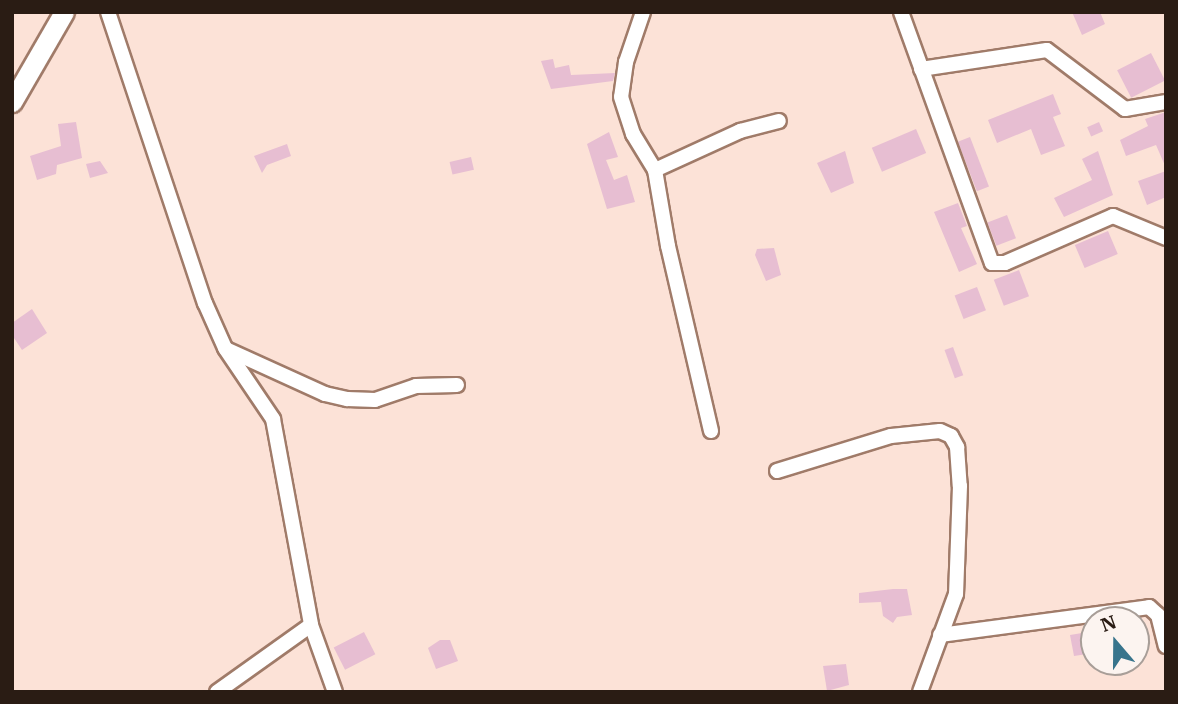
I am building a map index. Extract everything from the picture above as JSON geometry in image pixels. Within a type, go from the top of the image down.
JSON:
[{"type":"street","points":[[12,102],[64,12]]},
{"type":"street","points":[[108,12],[205,303],[225,348],[274,419],[311,625],[335,692]]},
{"type":"street","points":[[643,12],[626,62],[621,97],[633,134],[655,170],[668,246],[711,431]]},
{"type":"street","points":[[901,12],[992,264],[1005,263],[1114,216],[1166,238]]},
{"type":"street","points":[[921,69],[1047,50],[1125,109],[1166,102]]},
{"type":"street","points":[[655,170],[740,131],[779,121]]},
{"type":"street","points":[[225,348],[325,394],[346,399],[375,400],[416,386],[457,385]]},
{"type":"street","points":[[777,471],[891,436],[940,431],[951,436],[957,447],[960,486],[956,594],[920,692]]},
{"type":"street","points":[[940,635],[1149,607],[1158,615],[1166,646]]},
{"type":"street","points":[[217,692],[311,625]]},
{"type":"building","points":[[1072,12],[1100,12],[1105,24],[1082,35]]},
{"type":"building","points":[[1151,53],[1165,81],[1131,98],[1117,70]]},
{"type":"building","points":[[553,59],[555,68],[569,65],[571,75],[615,73],[613,81],[551,89],[541,61]]},
{"type":"building","points":[[1053,94],[1061,114],[1053,117],[1065,146],[1041,155],[1031,129],[997,143],[988,120]]},
{"type":"building","points":[[1166,112],[1166,168],[1156,145],[1126,156],[1120,140],[1148,126],[1145,119]]},
{"type":"building","points":[[76,122],[82,158],[57,165],[56,174],[37,180],[30,156],[61,146],[58,124]]},
{"type":"building","points":[[1099,122],[1103,131],[1091,136],[1087,127]]},
{"type":"building","points":[[916,129],[926,153],[882,172],[872,148]]},
{"type":"building","points":[[609,132],[618,157],[606,160],[614,180],[627,175],[635,202],[607,209],[587,144]]},
{"type":"building","points":[[970,137],[989,186],[977,191],[958,142]]},
{"type":"building","points":[[287,144],[291,156],[267,165],[262,173],[254,156]]},
{"type":"building","points":[[845,151],[854,183],[831,193],[817,163]]},
{"type":"building","points":[[1098,151],[1113,195],[1064,217],[1054,198],[1092,180],[1082,159]]},
{"type":"building","points":[[471,157],[474,170],[452,175],[450,162]]},
{"type":"building","points":[[100,161],[108,173],[90,178],[86,164]]},
{"type":"building","points":[[1166,171],[1166,197],[1147,205],[1138,181]]},
{"type":"building","points":[[958,203],[967,226],[961,228],[977,264],[959,272],[934,212]]},
{"type":"building","points":[[1007,215],[1016,238],[996,246],[987,223]]},
{"type":"building","points":[[1108,231],[1118,254],[1085,268],[1075,245]]},
{"type":"building","points":[[774,248],[781,275],[766,281],[755,255],[757,249]]},
{"type":"building","points":[[1019,270],[1029,296],[1004,306],[994,280]]},
{"type":"building","points":[[977,287],[986,310],[964,319],[955,296]]},
{"type":"building","points":[[32,309],[47,333],[22,350],[12,335],[12,323]]},
{"type":"building","points":[[953,347],[963,375],[955,378],[945,350]]},
{"type":"building","points":[[907,589],[912,615],[897,617],[893,623],[883,616],[881,602],[859,603],[859,593]]},
{"type":"building","points":[[364,632],[375,654],[345,670],[334,647]]},
{"type":"building","points":[[1080,633],[1080,655],[1074,656],[1070,635]]},
{"type":"building","points":[[440,640],[450,640],[458,661],[436,669],[428,648]]},
{"type":"building","points":[[846,664],[849,685],[827,691],[823,666]]}]
